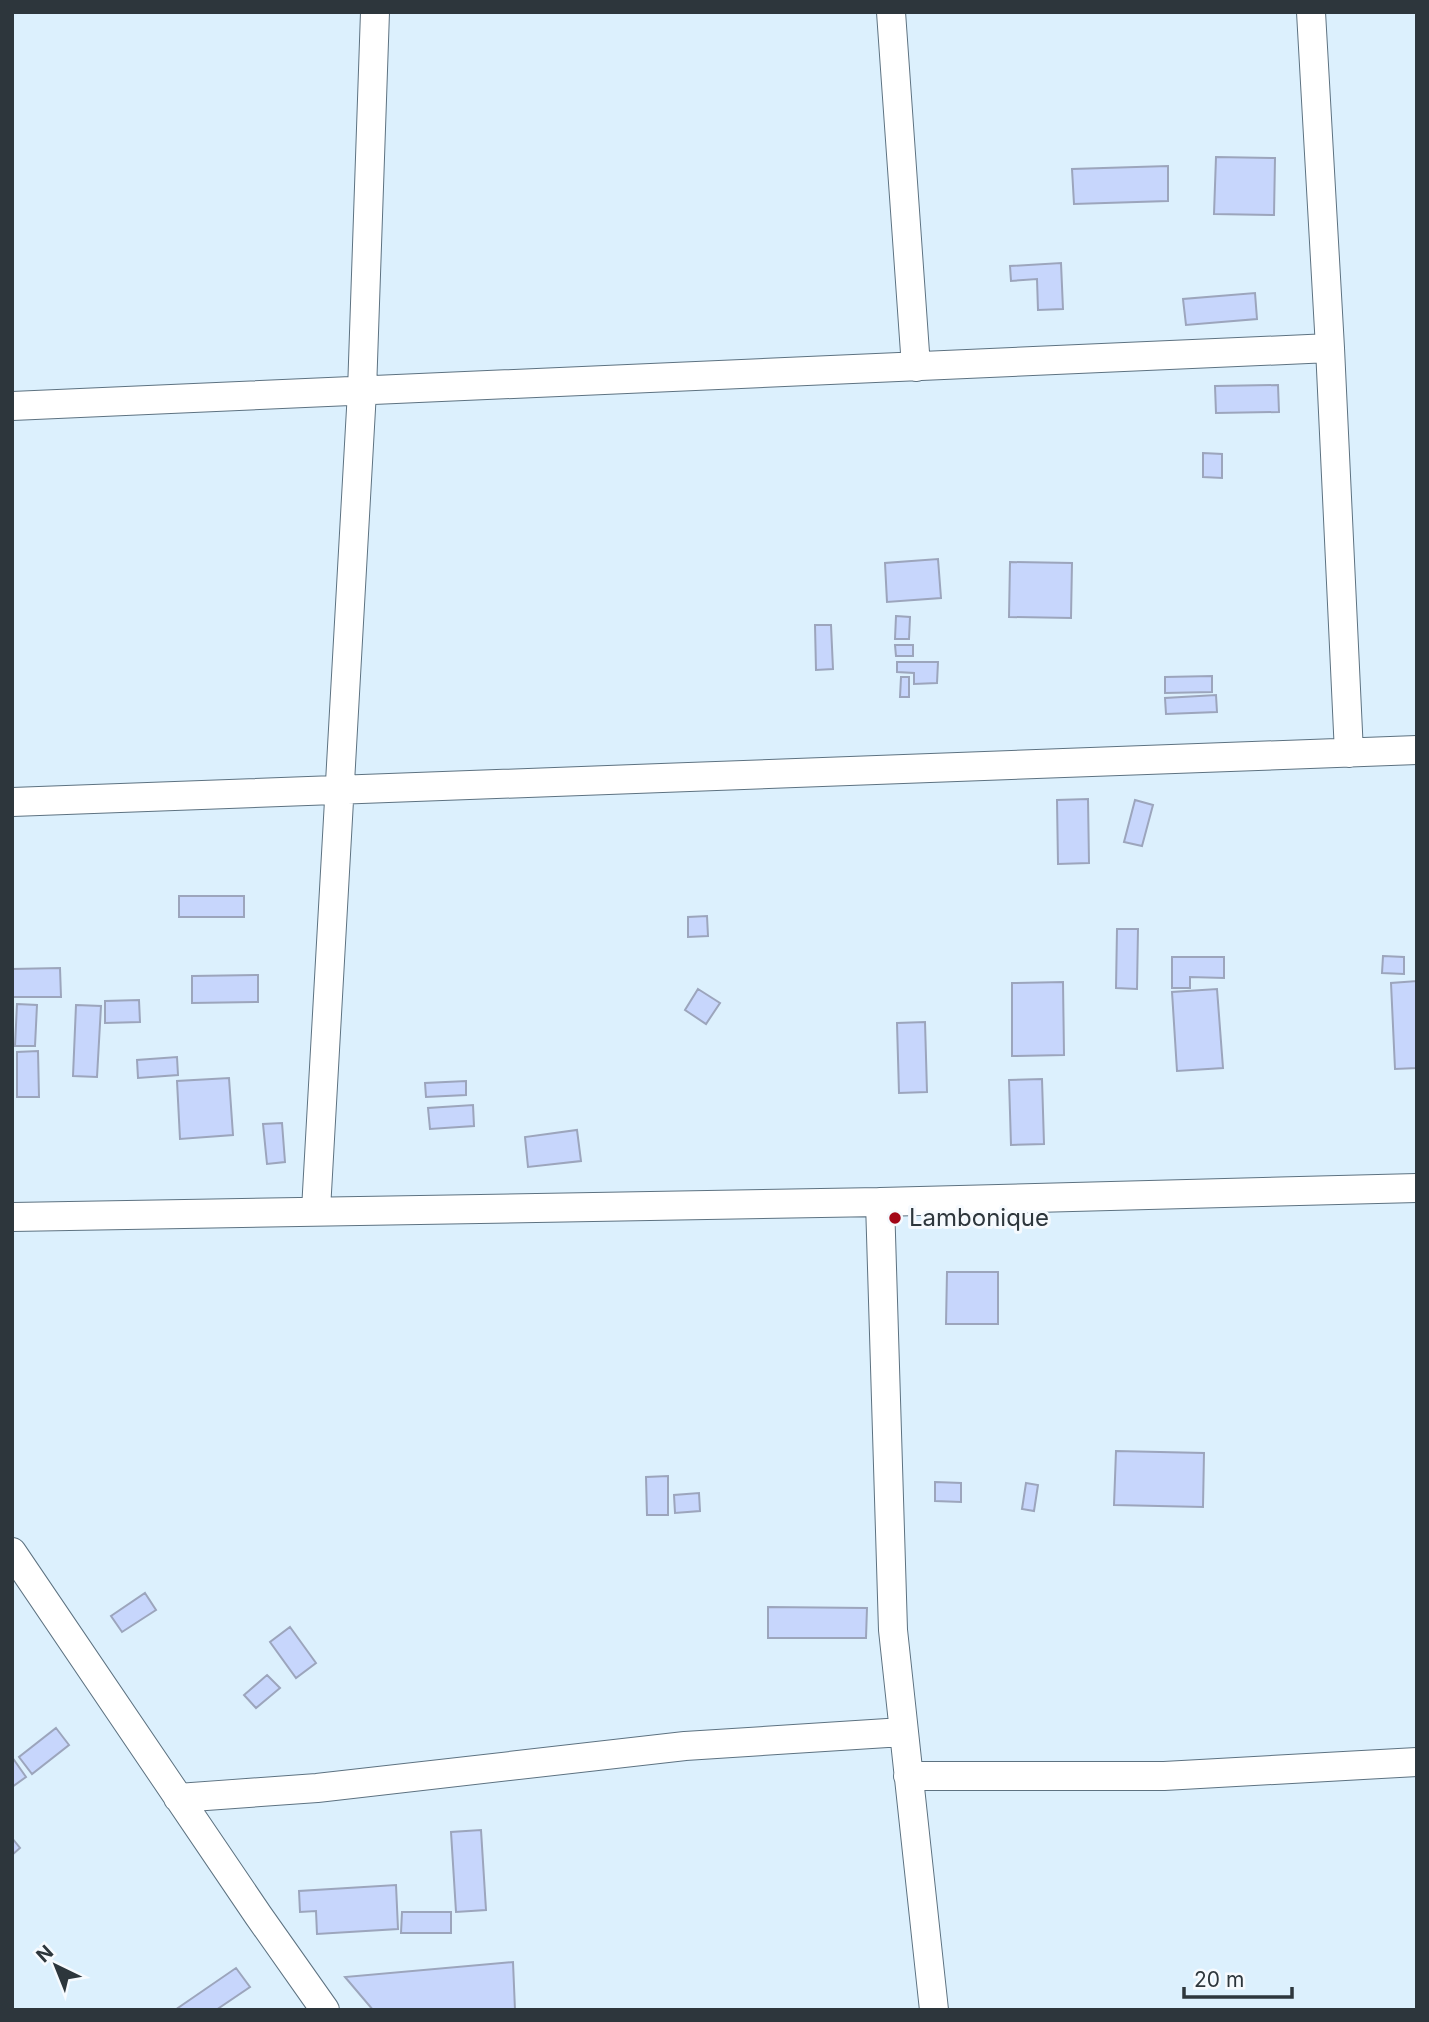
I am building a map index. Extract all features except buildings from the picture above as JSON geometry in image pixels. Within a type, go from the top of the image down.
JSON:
[{"type":"street","points":[[316,1210],[362,391],[375,12]]},
{"type":"street","points":[[891,12],[916,367]]},
{"type":"street","points":[[1311,12],[1349,753]]},
{"type":"street","points":[[12,406],[1330,348]]},
{"type":"street","points":[[12,802],[1417,750]]},
{"type":"street","points":[[12,1217],[880,1202],[1417,1188]]},
{"type":"street","points":[[880,1202],[893,1630],[934,2010]]},
{"type":"street","points":[[12,1552],[325,2010]]},
{"type":"street","points":[[178,1798],[317,1788],[685,1745],[902,1731]]},
{"type":"street","points":[[908,1776],[1164,1776],[1417,1762]]},
{"type":"place","name":"Lambonique","points":[[895,1218]]}]
